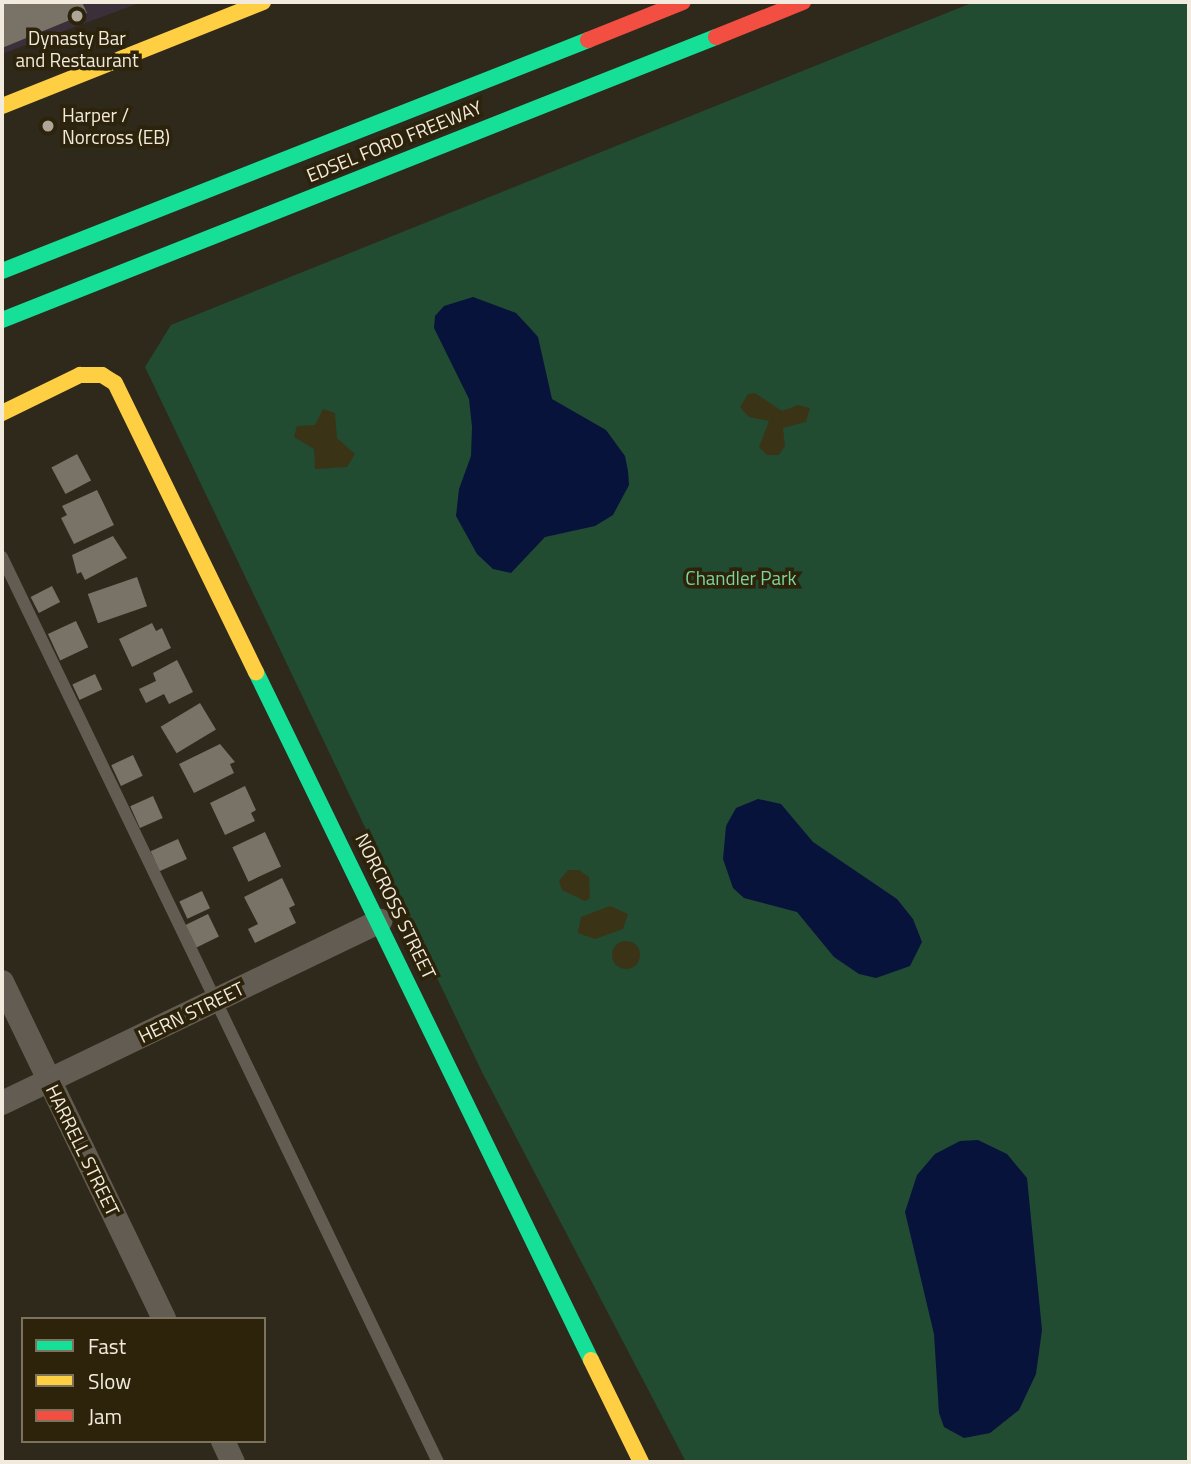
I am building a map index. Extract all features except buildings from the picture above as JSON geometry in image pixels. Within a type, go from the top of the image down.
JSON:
[{"type":"main road","points":[[2,106],[262,2]]},
{"type":"main road","name":"EDSEL FORD FREEWAY","points":[[2,271],[683,2]]},
{"type":"main road","name":"EDSEL FORD FREEWAY","points":[[2,320],[803,2]]},
{"type":"main road","name":"NORCROSS STREET","points":[[2,412],[80,375],[102,375],[115,383],[380,921],[641,1462]]},
{"type":"street","name":"HERN STREET","points":[[2,1103],[380,921]]},
{"type":"street","name":"HARRELL STREET","points":[[2,982],[163,1317]]},
{"type":"street","points":[[224,1443],[233,1462]]},
{"type":"lane","points":[[2,557],[213,1001],[438,1462]]},
{"type":"shaded area","points":[[2,2],[142,2],[2,54]]},
{"type":"green space","name":"Chandler Park","points":[[974,2],[1189,2],[1189,1462],[686,1462],[482,1072],[145,367],[171,325]]},
{"type":"sand","points":[[755,393],[782,411],[798,405],[810,408],[806,422],[783,428],[785,446],[779,455],[767,455],[759,447],[769,421],[749,417],[740,407],[748,394]]},
{"type":"sand","points":[[323,409],[335,413],[337,438],[355,454],[347,467],[315,469],[314,449],[294,437],[297,426],[315,425]]},
{"type":"sand","points":[[568,870],[579,870],[589,877],[590,898],[585,901],[562,890],[559,881]]},
{"type":"sand","points":[[610,906],[628,914],[623,929],[595,939],[578,933],[581,917]]},
{"type":"sand","points":[[626,941],[636,945],[640,955],[636,965],[626,969],[616,965],[612,955],[616,945]]},
{"type":"water","points":[[473,297],[516,313],[530,328],[538,337],[552,399],[606,430],[625,456],[628,471],[629,485],[613,515],[595,526],[545,537],[511,573],[493,569],[477,554],[456,516],[459,489],[471,456],[469,399],[434,328],[435,316],[444,306]]},
{"type":"water","points":[[758,799],[781,804],[813,842],[897,899],[913,919],[922,942],[910,966],[876,978],[859,974],[834,957],[797,912],[744,898],[733,888],[723,859],[726,826],[736,808]]},
{"type":"water","points":[[978,1140],[1007,1154],[1027,1178],[1042,1330],[1036,1374],[1019,1410],[990,1433],[964,1438],[944,1427],[939,1413],[934,1334],[905,1212],[917,1175],[935,1154],[960,1141]]},
{"type":"traffic: fast","points":[[2,320],[716,37]]},
{"type":"traffic: fast","points":[[2,271],[588,40]]},
{"type":"traffic: fast","points":[[256,672],[591,1360]]},
{"type":"traffic: slow","points":[[2,106],[263,2]]},
{"type":"traffic: slow","points":[[2,413],[80,375],[102,375],[115,383],[256,672]]},
{"type":"traffic: slow","points":[[591,1360],[641,1462]]},
{"type":"traffic: jam","points":[[588,40],[683,2]]},
{"type":"traffic: jam","points":[[716,37],[803,2]]},
{"type":"place","name":"Dynasty Bar and Restaurant","points":[[77,16]]},
{"type":"place","name":"Harper / Norcross (EB)","points":[[48,126]]}]
